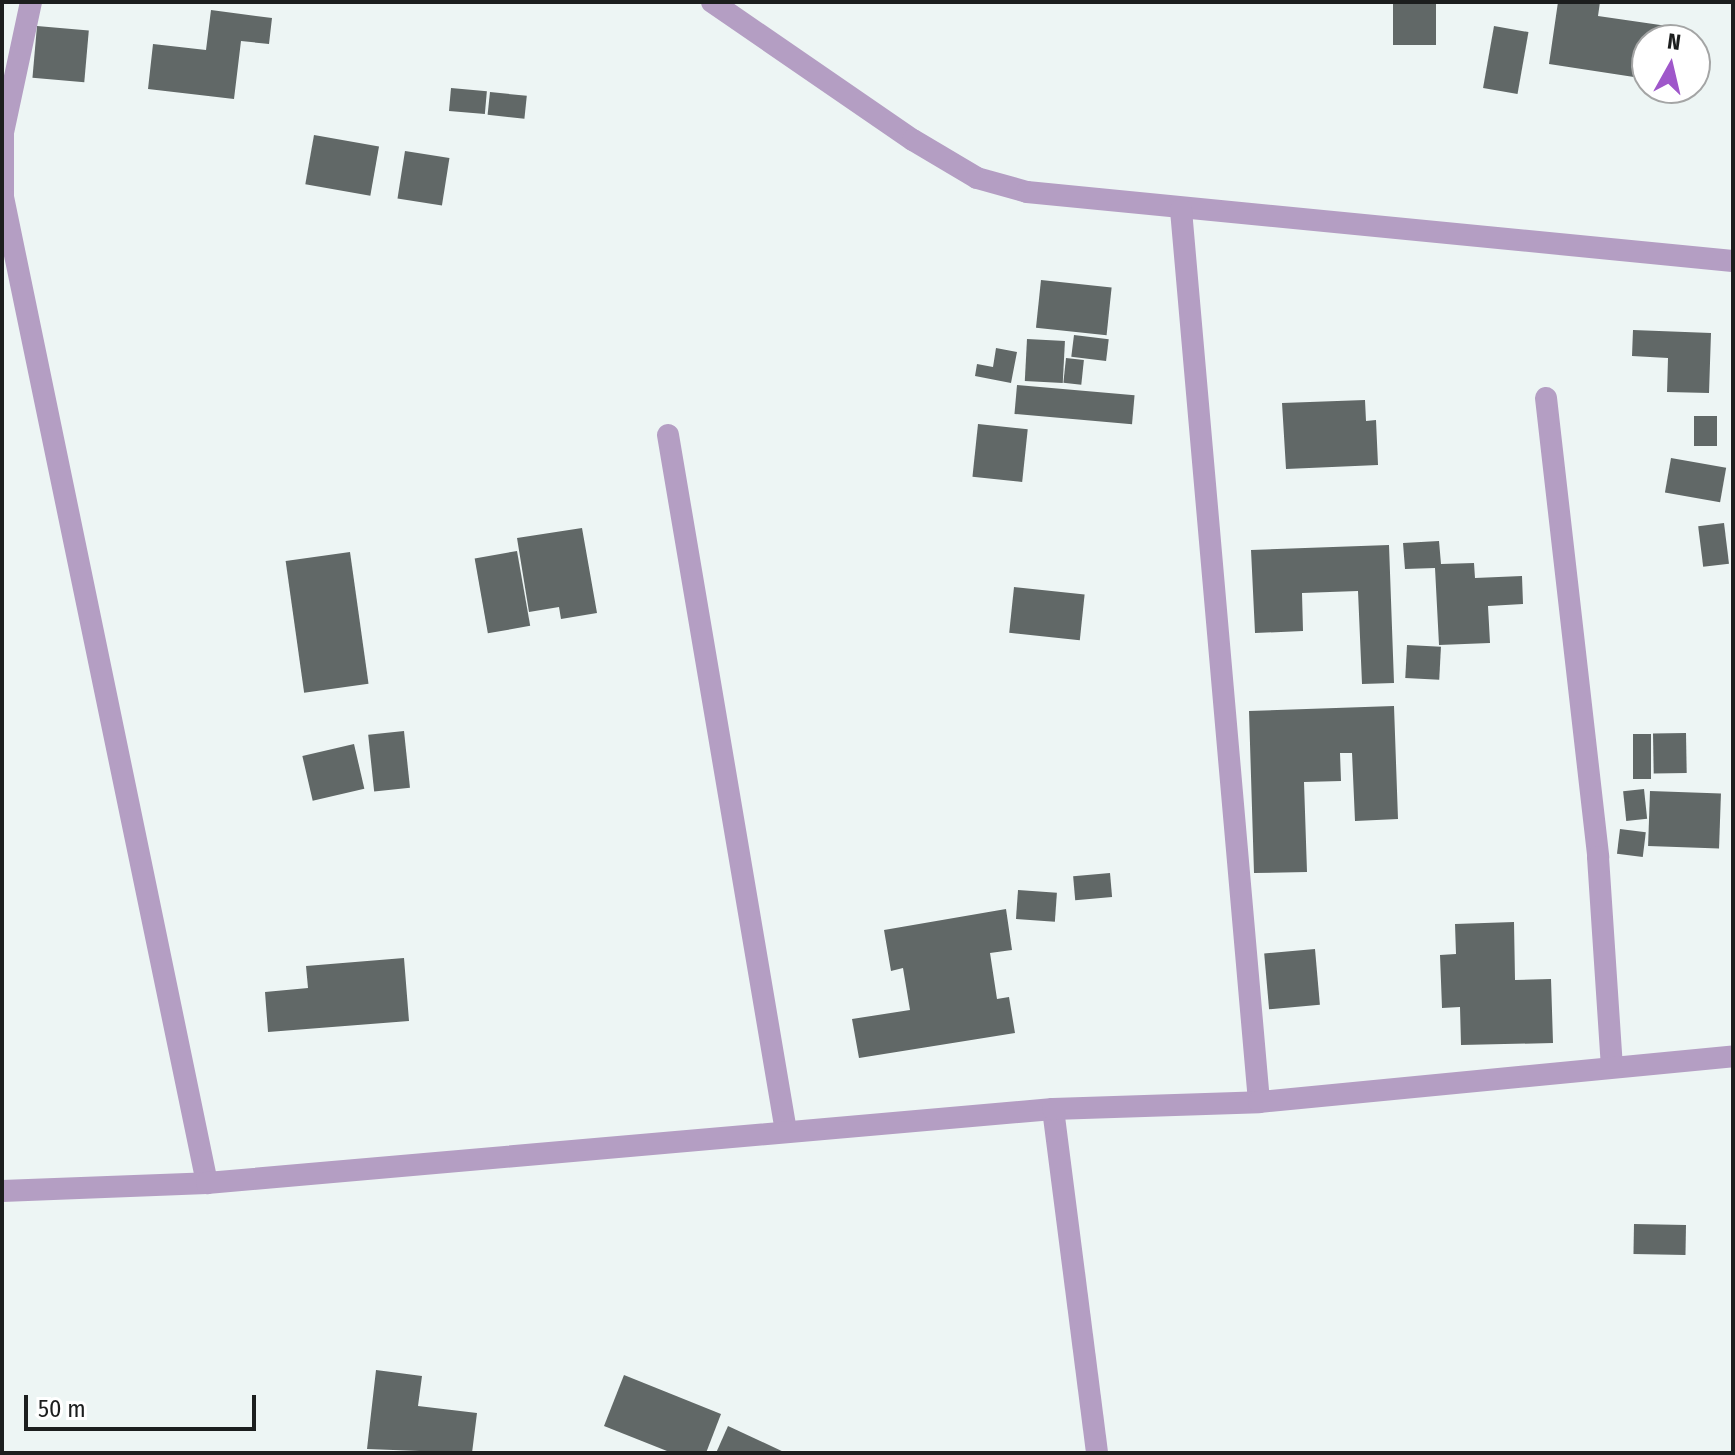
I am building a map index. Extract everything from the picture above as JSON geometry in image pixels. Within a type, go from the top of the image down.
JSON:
[{"type":"street","points":[[31,2],[3,133],[3,197],[207,1183]]},
{"type":"street","points":[[712,2],[977,178],[1027,192],[1181,210],[1733,261]]},
{"type":"street","points":[[1181,210],[1259,1102]]},
{"type":"street","points":[[1546,398],[1598,857],[1612,1067]]},
{"type":"street","points":[[668,435],[786,1131]]},
{"type":"street","points":[[2,1191],[207,1183],[1053,1109],[1259,1102],[1733,1056]]},
{"type":"street","points":[[1053,1109],[1097,1453]]},
{"type":"building","points":[[1393,2],[1436,2],[1436,45],[1393,45]]},
{"type":"building","points":[[1558,2],[1600,2],[1598,16],[1653,24],[1631,24],[1631,77],[1549,64]]},
{"type":"building","points":[[211,10],[272,18],[269,44],[241,41],[234,99],[148,89],[153,44],[206,50]]},
{"type":"building","points":[[37,26],[89,31],[84,82],[32,78]]},
{"type":"building","points":[[1494,26],[1528,32],[1518,94],[1483,88]]},
{"type":"building","points":[[451,88],[487,91],[485,114],[449,111]]},
{"type":"building","points":[[490,92],[527,96],[524,119],[488,115]]},
{"type":"building","points":[[314,135],[379,146],[370,196],[305,184]]},
{"type":"building","points":[[405,151],[449,158],[442,205],[397,198]]},
{"type":"building","points":[[1041,280],[1112,287],[1107,335],[1036,328]]},
{"type":"building","points":[[1633,330],[1711,333],[1709,393],[1667,392],[1668,358],[1632,356]]},
{"type":"building","points":[[1074,335],[1109,339],[1106,361],[1071,357]]},
{"type":"building","points":[[1027,339],[1065,341],[1063,383],[1025,381]]},
{"type":"building","points":[[996,348],[1017,352],[1011,383],[975,376],[977,364],[993,367]]},
{"type":"building","points":[[1066,358],[1084,360],[1081,385],[1063,383]]},
{"type":"building","points":[[1017,385],[1135,395],[1132,424],[1014,414]]},
{"type":"building","points":[[1365,400],[1366,421],[1376,420],[1378,465],[1286,469],[1282,403]]},
{"type":"building","points":[[1694,416],[1717,416],[1717,446],[1694,446]]},
{"type":"building","points":[[978,424],[1028,429],[1022,482],[972,477]]},
{"type":"building","points":[[1671,458],[1726,468],[1720,502],[1665,492]]},
{"type":"building","points":[[1724,523],[1729,564],[1703,567],[1698,526]]},
{"type":"building","points":[[582,528],[597,613],[561,619],[559,607],[529,612],[517,538]]},
{"type":"building","points":[[1439,541],[1441,564],[1474,563],[1475,578],[1522,576],[1523,604],[1488,606],[1490,643],[1439,645],[1435,568],[1405,569],[1403,543]]},
{"type":"building","points":[[1389,545],[1394,683],[1362,684],[1358,591],[1302,593],[1303,631],[1255,633],[1251,550]]},
{"type":"building","points":[[517,551],[530,626],[488,633],[475,558]]},
{"type":"building","points":[[350,552],[369,684],[304,693],[286,561]]},
{"type":"building","points":[[1014,587],[1085,594],[1080,640],[1009,633]]},
{"type":"building","points":[[1407,645],[1441,647],[1439,680],[1405,678]]},
{"type":"building","points":[[1394,706],[1398,819],[1355,821],[1352,753],[1340,753],[1341,781],[1304,782],[1307,872],[1254,873],[1249,711]]},
{"type":"building","points":[[404,731],[410,788],[374,791],[368,735]]},
{"type":"building","points":[[1686,733],[1687,773],[1654,774],[1653,734]]},
{"type":"building","points":[[1633,734],[1651,734],[1651,779],[1633,779]]},
{"type":"building","points":[[354,744],[364,789],[313,801],[302,756]]},
{"type":"building","points":[[1644,789],[1647,819],[1626,821],[1623,791]]},
{"type":"building","points":[[1650,791],[1721,793],[1719,848],[1648,846]]},
{"type":"building","points":[[1620,829],[1646,832],[1643,857],[1617,854]]},
{"type":"building","points":[[1110,873],[1112,897],[1075,900],[1073,876]]},
{"type":"building","points":[[1018,890],[1057,893],[1055,922],[1016,919]]},
{"type":"building","points":[[1006,909],[1012,950],[990,953],[997,999],[1009,997],[1015,1033],[859,1058],[852,1019],[910,1010],[903,968],[891,971],[884,930]]},
{"type":"building","points":[[1514,922],[1515,980],[1551,979],[1553,1043],[1461,1045],[1460,1007],[1442,1008],[1440,955],[1456,954],[1455,924]]},
{"type":"building","points":[[1315,949],[1320,1005],[1269,1009],[1264,953]]},
{"type":"building","points":[[404,958],[409,1021],[268,1032],[265,992],[308,988],[306,966]]},
{"type":"building","points":[[1634,1224],[1686,1225],[1685,1255],[1633,1254]]},
{"type":"building","points":[[376,1370],[422,1376],[418,1406],[477,1413],[472,1453],[367,1449]]},
{"type":"building","points":[[624,1375],[721,1414],[706,1453],[672,1453],[604,1426]]},
{"type":"building","points":[[728,1426],[786,1453],[716,1453]]}]
